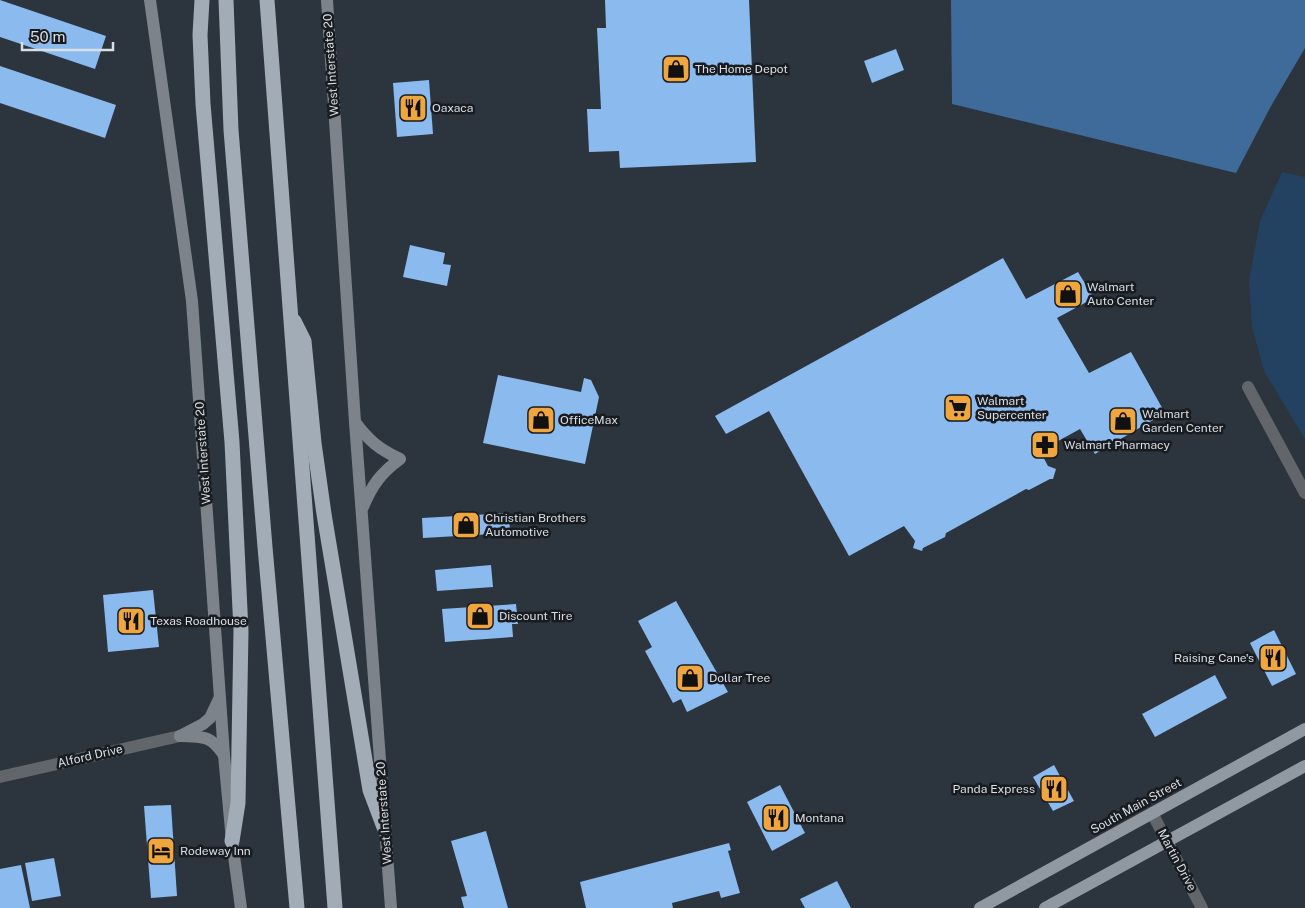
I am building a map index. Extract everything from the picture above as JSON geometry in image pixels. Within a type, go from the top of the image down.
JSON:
[{"type":"highway","points":[[202,0],[200,36],[203,104],[232,442],[241,631],[238,803],[232,841]]},
{"type":"highway","points":[[226,0],[232,130],[265,547],[297,908]]},
{"type":"highway","points":[[267,0],[335,908]]},
{"type":"highway","points":[[290,313],[304,341],[314,442],[340,612],[370,790],[384,827]]},
{"type":"main road","name":"West Interstate 20","points":[[150,0],[192,301],[224,755],[232,841],[241,908]]},
{"type":"main road","name":"West Interstate 20","points":[[327,0],[355,422],[391,908]]},
{"type":"main road","points":[[355,422],[376,445],[400,459],[380,476],[370,491],[362,509]]},
{"type":"main road","points":[[180,736],[203,724],[210,718],[220,696]]},
{"type":"main road","name":"South Main Street","points":[[980,908],[1305,729]]},
{"type":"main road","points":[[180,736],[210,740],[217,745],[224,755]]},
{"type":"main road","points":[[1045,908],[1305,766]]},
{"type":"main road","points":[[991,908],[1027,881]]},
{"type":"street","points":[[1248,387],[1305,493]]},
{"type":"street","name":"Alford Drive","points":[[0,777],[180,736]]},
{"type":"street","name":"Martin Drive","points":[[1152,813],[1202,908]]},
{"type":"shaded area","points":[[951,0],[1305,0],[1305,48],[1271,106],[1236,173],[952,104]]},
{"type":"shaded area","points":[[1282,172],[1305,177],[1305,439],[1264,371],[1252,327],[1249,281],[1260,221]]},
{"type":"building","points":[[0,0],[106,36],[95,69],[0,37]]},
{"type":"building","name":"The Home Depot","points":[[605,0],[749,0],[756,162],[620,168],[619,151],[589,152],[587,109],[601,109],[597,28],[606,28]]},
{"type":"building","points":[[896,49],[904,70],[872,83],[864,61]]},
{"type":"building","points":[[0,66],[116,105],[105,138],[0,103]]},
{"type":"building","name":"Oaxaca","points":[[429,80],[433,134],[397,137],[393,83]]},
{"type":"building","points":[[410,245],[445,253],[443,264],[451,265],[447,286],[403,277]]},
{"type":"building","name":"Walmart Supercenter","points":[[1003,258],[1026,299],[1078,272],[1094,298],[1057,318],[1089,373],[1131,352],[1165,413],[1095,454],[1080,429],[1040,451],[1048,466],[1056,469],[1053,479],[1029,490],[1026,489],[946,533],[945,537],[923,548],[922,551],[913,548],[915,541],[904,526],[849,556],[769,411],[726,434],[715,416]]},
{"type":"building","name":"OfficeMax","points":[[498,375],[581,392],[584,378],[591,380],[599,397],[585,464],[483,443]]},
{"type":"building","name":"Christian Brothers Automotive","points":[[509,513],[510,533],[423,538],[422,518]]},
{"type":"building","points":[[491,565],[493,587],[437,591],[435,570]]},
{"type":"building","name":"Texas Roadhouse","points":[[153,590],[159,647],[108,652],[103,595]]},
{"type":"building","points":[[676,601],[728,692],[687,712],[681,699],[673,703],[645,651],[652,647],[638,621]]},
{"type":"building","name":"Discount Tire","points":[[516,604],[518,624],[512,624],[513,637],[445,642],[442,609]]},
{"type":"building","name":"Raising Cane's","points":[[1274,630],[1296,674],[1272,686],[1250,643]]},
{"type":"building","points":[[1215,675],[1227,698],[1155,737],[1142,714]]},
{"type":"building","name":"Panda Express","points":[[1054,765],[1074,801],[1053,811],[1033,777]]},
{"type":"building","name":"Montana","points":[[780,785],[805,833],[772,851],[747,802]]},
{"type":"building","name":"Rodeway Inn","points":[[171,805],[177,896],[151,898],[144,806]]},
{"type":"building","points":[[486,831],[508,908],[464,908],[461,897],[467,896],[451,841]]},
{"type":"building","points":[[729,843],[731,850],[728,851],[740,893],[721,898],[719,891],[672,903],[673,908],[586,908],[580,882]]},
{"type":"building","points":[[54,858],[61,896],[32,901],[25,863]]},
{"type":"building","points":[[21,865],[30,908],[0,908],[0,869]]},
{"type":"building","points":[[837,881],[851,908],[805,908],[800,899]]},
{"type":"place","name":"The Home Depot","points":[[676,69]]},
{"type":"place","name":"Oaxaca","points":[[413,108]]},
{"type":"place","name":"Walmart Auto Center","points":[[1068,294]]},
{"type":"place","name":"Walmart Supercenter","points":[[958,408]]},
{"type":"place","name":"OfficeMax","points":[[541,420]]},
{"type":"place","name":"Walmart Garden Center","points":[[1123,421]]},
{"type":"place","name":"Walmart Pharmacy","points":[[1045,445]]},
{"type":"place","name":"Christian Brothers Automotive","points":[[466,525]]},
{"type":"place","name":"Discount Tire","points":[[480,616]]},
{"type":"place","name":"Texas Roadhouse","points":[[131,621]]},
{"type":"place","name":"Raising Cane's","points":[[1273,658]]},
{"type":"place","name":"Dollar Tree","points":[[690,678]]},
{"type":"place","name":"Panda Express","points":[[1054,789]]},
{"type":"place","name":"Montana","points":[[776,818]]},
{"type":"place","name":"Rodeway Inn","points":[[161,851]]}]
